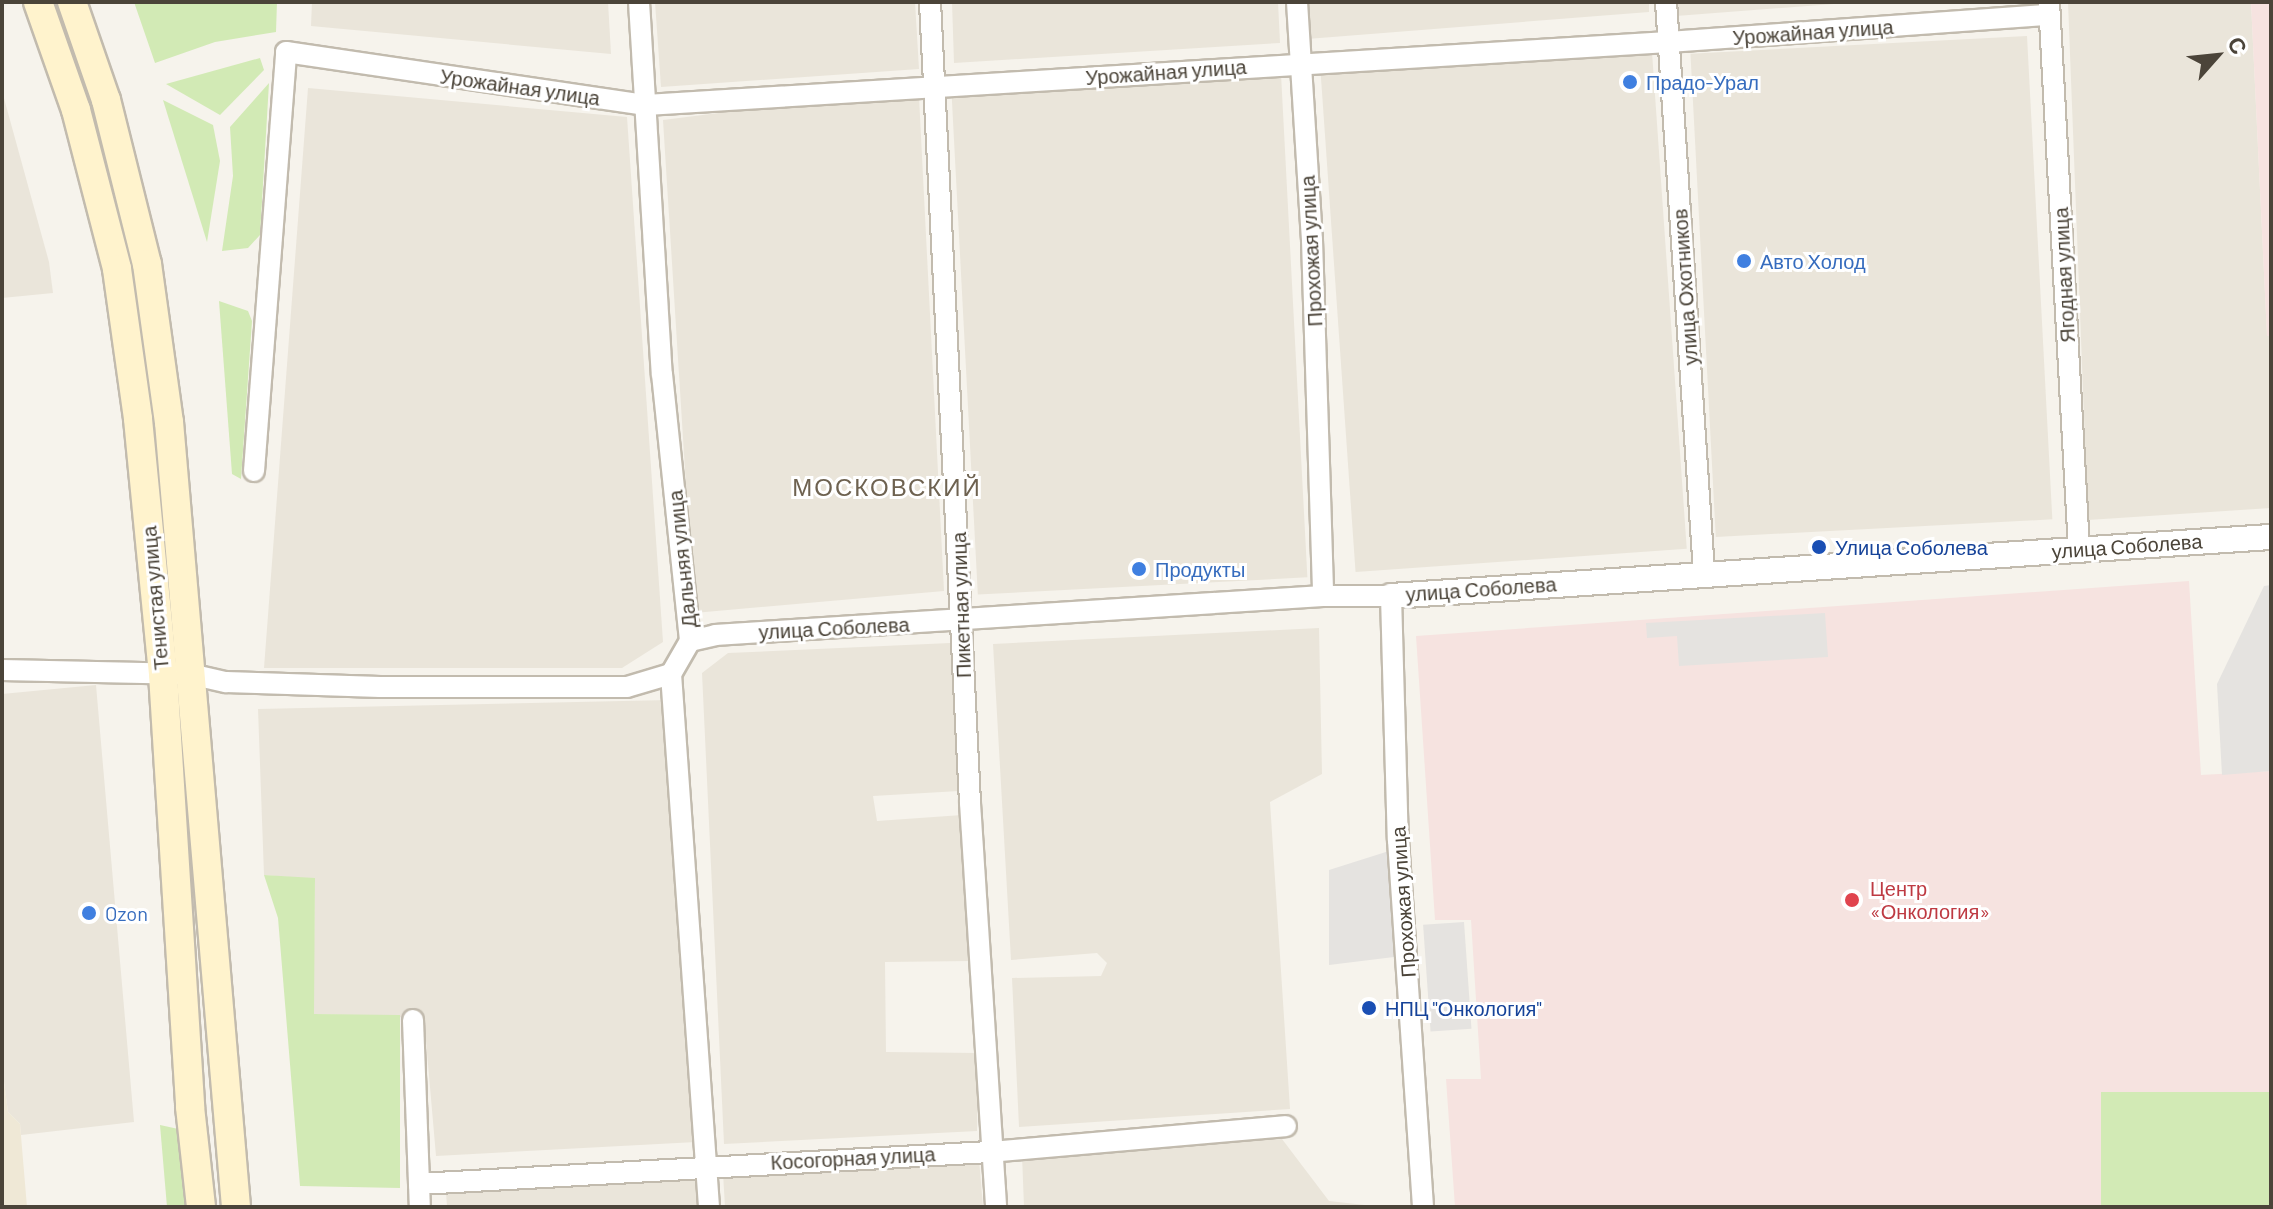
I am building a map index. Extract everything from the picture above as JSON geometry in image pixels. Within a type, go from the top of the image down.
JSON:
[{"type":"main road","name":"Тенистая улица","points":[[38,2],[76,110],[117,269],[177,674],[236,1207]]},
{"type":"main road","name":"Тенистая улица","points":[[72,2],[106,100],[147,264],[169,422],[190,1107],[201,1207]]},
{"type":"street","name":"Дальняя улица","points":[[639,2],[662,374],[690,641],[671,674]]},
{"type":"street","name":"Пикетная улица","points":[[930,2],[936,87],[941,262],[954,433],[961,620],[990,1152],[996,1207]]},
{"type":"street","name":"Прохожая улица","points":[[1297,2],[1312,240],[1323,596]]},
{"type":"street","name":"улица Охотников","points":[[1666,2],[1704,573]]},
{"type":"street","name":"Урожайная улица","points":[[254,471],[286,52],[646,105],[1668,42],[2049,8]]},
{"type":"street","name":"Ягодная улица","points":[[2049,8],[2079,548]]},
{"type":"street","name":"улица Соболева","points":[[690,641],[715,635],[1323,596],[1391,596],[2271,537]]},
{"type":"street","name":"Прохожая улица","points":[[1391,596],[1398,840],[1423,1207]]},
{"type":"street","points":[[2,670],[177,674],[226,682],[380,687],[627,687],[671,674],[709,1207]]},
{"type":"street","points":[[413,1020],[420,1207]]},
{"type":"street","name":"Косогорная улица","points":[[419,1184],[707,1165],[990,1152],[1286,1126]]},
{"type":"shaded area","points":[[312,2],[608,2],[611,54],[311,26]]},
{"type":"shaded area","points":[[655,2],[915,2],[919,69],[661,87]]},
{"type":"shaded area","points":[[952,2],[1278,2],[1280,43],[954,63]]},
{"type":"shaded area","points":[[1307,2],[1649,2],[1649,12],[1307,39]]},
{"type":"shaded area","points":[[1676,2],[1860,2],[1676,16]]},
{"type":"shaded area","points":[[2068,2],[2251,2],[2267,335],[2271,336],[2271,508],[2088,520]]},
{"type":"shaded area","points":[[2251,2],[2271,2],[2271,336],[2267,336]]},
{"type":"shaded area","points":[[2027,36],[2052,519],[1716,537],[1690,54]]},
{"type":"shaded area","points":[[1652,52],[1687,549],[1356,572],[1321,75]]},
{"type":"shaded area","points":[[1281,74],[1307,577],[978,595],[951,91]]},
{"type":"shaded area","points":[[308,88],[627,117],[663,642],[622,668],[264,668]]},
{"type":"shaded area","points":[[2,91],[49,262],[53,293],[2,298]]},
{"type":"shaded area","points":[[919,97],[944,591],[694,613],[663,120],[789,104]]},
{"type":"shaded area","name":"Центр «Онкология»","points":[[2189,581],[2201,775],[2271,771],[2271,1207],[1455,1207],[1446,1079],[1481,1079],[1471,920],[1435,920],[1416,636]]},
{"type":"shaded area","points":[[2271,585],[2271,771],[2222,775],[2217,684],[2264,586]]},
{"type":"shaded area","points":[[1825,613],[1828,657],[1679,666],[1677,636],[1647,638],[1646,623]]},
{"type":"shaded area","points":[[1319,628],[1322,774],[1270,802],[1290,1109],[1019,1127],[1012,978],[1101,976],[1107,963],[1097,953],[1011,960],[993,644]]},
{"type":"shaded area","points":[[950,643],[959,791],[873,796],[877,821],[962,815],[972,961],[885,962],[886,1052],[978,1053],[977,1131],[724,1144],[702,673],[728,653]]},
{"type":"shaded area","points":[[96,685],[134,1122],[21,1135],[20,1124],[8,1112],[2,1067],[2,694]]},
{"type":"shaded area","points":[[669,700],[696,1142],[436,1156],[424,1018],[313,1014],[315,879],[264,875],[258,709]]},
{"type":"shaded area","points":[[1389,851],[1394,957],[1329,965],[1329,870]]},
{"type":"shaded area","points":[[1464,922],[1471,1029],[1431,1032],[1423,925]]},
{"type":"shaded area","points":[[2,1067],[8,1112],[20,1124],[27,1207],[2,1207]]},
{"type":"shaded area","points":[[1282,1139],[1329,1201],[1383,1207],[1024,1207],[1022,1155]]},
{"type":"shaded area","points":[[979,1159],[983,1207],[725,1207],[723,1173]]},
{"type":"shaded area","points":[[696,1174],[698,1207],[447,1207],[446,1192]]},
{"type":"green space","points":[[134,2],[277,2],[276,32],[215,42],[155,63]]},
{"type":"green space","points":[[260,58],[264,70],[220,115],[166,84]]},
{"type":"green space","points":[[269,83],[260,235],[248,248],[222,251],[233,176],[230,127]]},
{"type":"green space","points":[[163,100],[213,125],[220,161],[207,242]]},
{"type":"green space","points":[[219,301],[248,311],[252,321],[241,479],[232,474]]},
{"type":"green space","points":[[264,875],[315,878],[314,1014],[400,1015],[400,1188],[300,1186],[278,918]]},
{"type":"green space","points":[[2101,1092],[2271,1092],[2271,1207],[2101,1207]]},
{"type":"green space","points":[[160,1125],[183,1130],[192,1207],[167,1207]]},
{"type":"place","name":"Прадо-Урал","points":[[1630,82]]},
{"type":"place","name":"Авто Холод","points":[[1744,261]]},
{"type":"place","name":"Улица Соболева","points":[[1819,547]]},
{"type":"place","name":"Продукты","points":[[1139,569]]},
{"type":"place","name":"Центр «Онкология»","points":[[1852,900]]},
{"type":"place","name":"Ozon","points":[[89,913]]},
{"type":"place","name":"НПЦ \"Онкология\"","points":[[1369,1008]]},
{"type":"district","name":"МОСКОВСКИЙ","points":[[887,487]]}]
